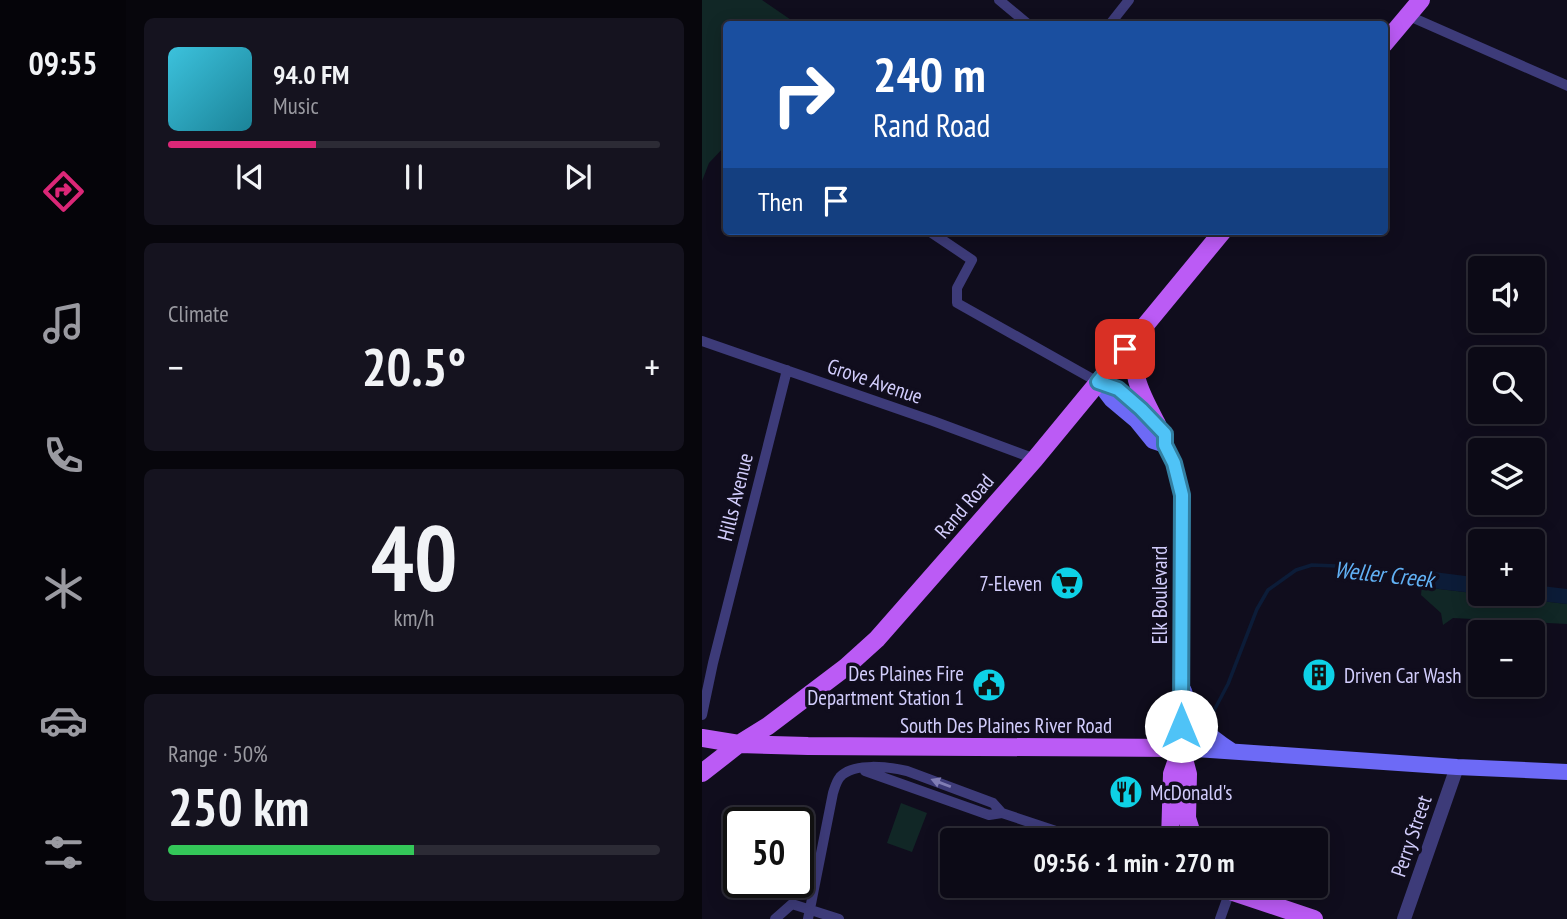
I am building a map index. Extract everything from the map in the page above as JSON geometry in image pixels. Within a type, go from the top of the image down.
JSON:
[{"type":"main road","points":[[1388,40],[1421,0]]},
{"type":"main road","name":"Rand Road","points":[[702,774],[739,744],[768,726],[877,639],[1035,459],[1220,235]]},
{"type":"main road","points":[[1139,333],[1135,375],[1157,424]]},
{"type":"main road","name":"Elk Boulevard","points":[[1098,382],[1118,389],[1165,434],[1165,445],[1174,463],[1182,495],[1180,748],[1172,774],[1170,828]]},
{"type":"main road","name":"Elk Boulevard","points":[[1098,382],[1153,441],[1165,445]]},
{"type":"main road","points":[[1181,681],[1187,701],[1200,726],[1215,741],[1234,752]]},
{"type":"main road","name":"South Des Plaines River Road","points":[[702,738],[739,744],[936,748],[1180,748],[1567,772]]},
{"type":"main road","name":"South Des Plaines River Road","points":[[702,751],[739,744]]},
{"type":"main road","name":"Elk Boulevard","points":[[1180,748],[1188,774],[1187,818],[1190,828]]},
{"type":"main road","points":[[1257,898],[1314,919]]},
{"type":"street","points":[[1112,21],[1129,0]]},
{"type":"street","points":[[1006,2],[1025,21]]},
{"type":"street","points":[[1409,16],[1567,86]]},
{"type":"street","name":"Elk Boulevard","points":[[935,235],[972,260],[958,288],[957,303],[1098,382]]},
{"type":"street","name":"Grove Avenue","points":[[702,341],[1035,459]]},
{"type":"street","name":"Hills Avenue","points":[[702,715],[787,370]]},
{"type":"street","points":[[809,914],[836,783],[841,775],[850,771],[876,766],[907,771],[993,803],[1002,813],[1047,828]]},
{"type":"street","name":"Perry Street","points":[[1404,919],[1457,767]]},
{"type":"street","points":[[1220,919],[1226,898]]},
{"type":"street","points":[[775,919],[792,904],[809,914],[839,919]]},
{"type":"green space","points":[[702,0],[762,0],[793,21],[723,21],[723,148],[709,163],[702,181]]},
{"type":"green space","points":[[1422,585],[1468,592],[1468,606],[1545,606],[1545,601],[1567,604],[1567,624],[1545,623],[1545,620],[1453,618],[1443,625],[1441,613],[1421,595]]},
{"type":"green space","points":[[901,803],[927,813],[912,852],[887,843]]},
{"type":"water","points":[[1426,571],[1468,576],[1468,592],[1422,585]]},
{"type":"water","points":[[1545,586],[1567,589],[1567,604],[1545,601]]},
{"type":"waterway","name":"Weller Creek","points":[[1209,720],[1228,684],[1257,609],[1268,590],[1296,570],[1312,565],[1337,566],[1426,578]]},
{"type":"place","name":"7-Eleven","points":[[1067,583]]},
{"type":"place","name":"Driven Car Wash","points":[[1319,675]]},
{"type":"place","name":"Des Plaines Fire Department Station 1","points":[[989,685]]},
{"type":"place","name":"McDonald's","points":[[1126,792]]},
{"type":"route","points":[[1125,349],[1098,382],[1118,389],[1165,434],[1165,445],[1174,463],[1182,495],[1181,726]]}]
